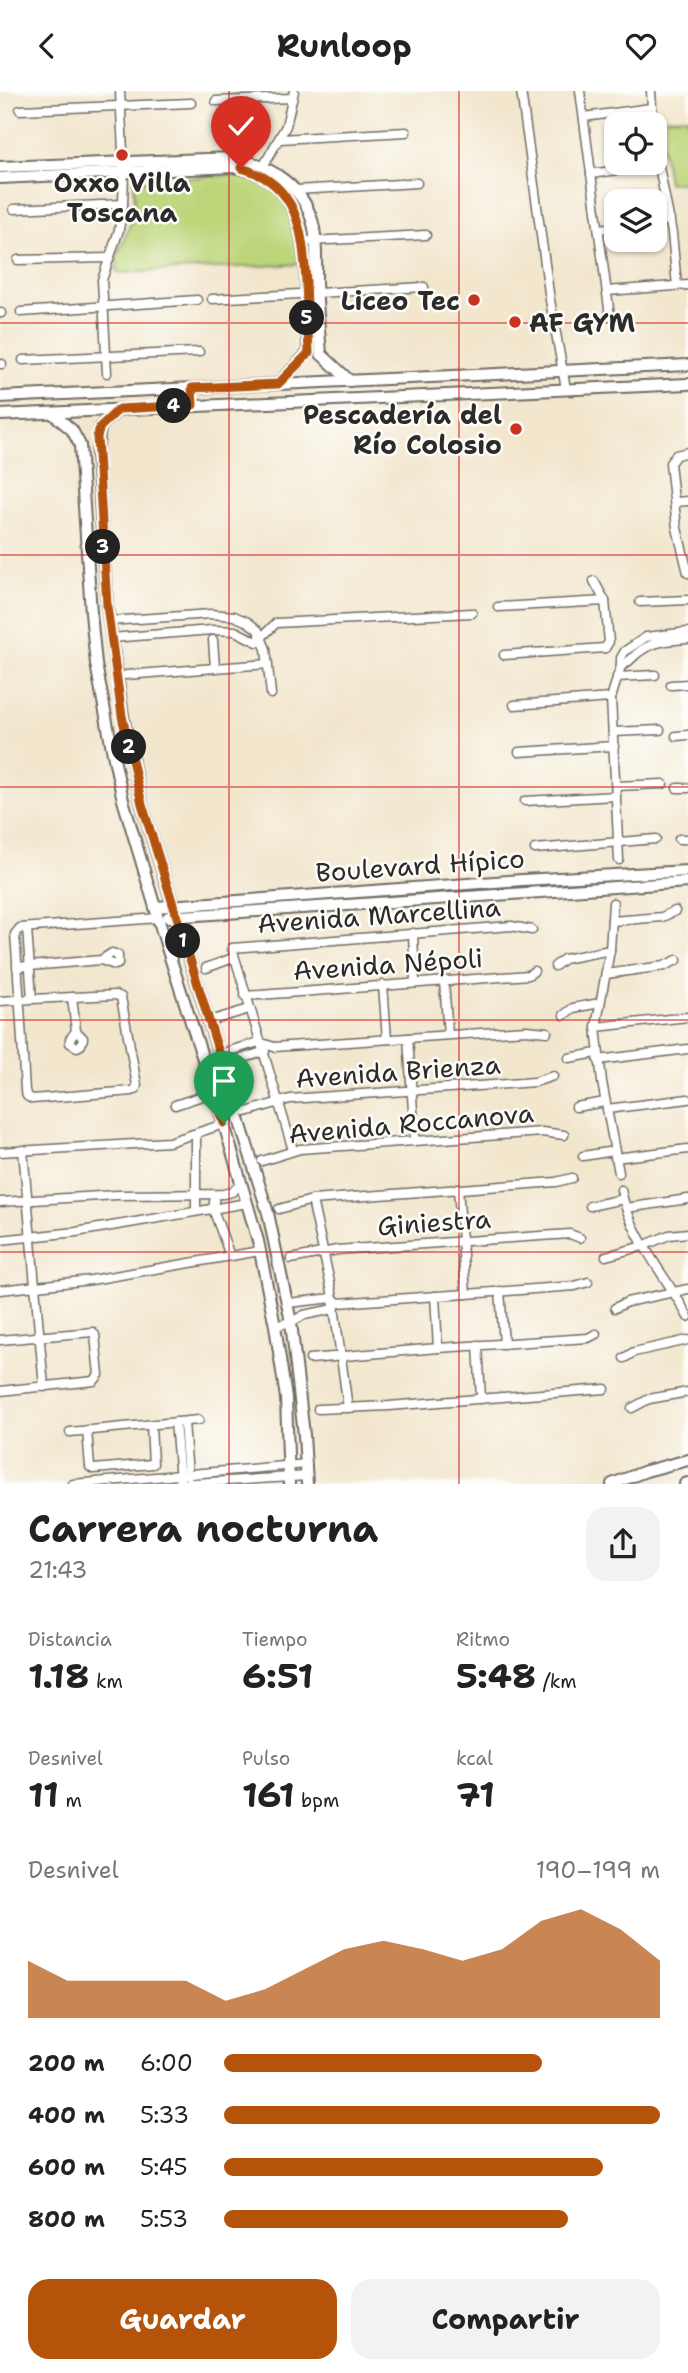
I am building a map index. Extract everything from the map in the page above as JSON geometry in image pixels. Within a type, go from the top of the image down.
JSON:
[{"type":"street","points":[[107,373],[102,280],[119,230],[123,204],[120,91]]},
{"type":"street","points":[[521,91],[550,300],[566,389]]},
{"type":"street","points":[[580,91],[610,316]]},
{"type":"street","points":[[651,91],[652,112]]},
{"type":"street","points":[[216,101],[293,95],[288,120],[261,171]]},
{"type":"street","points":[[20,110],[191,103]]},
{"type":"street","points":[[584,117],[651,108]]},
{"type":"street","points":[[280,139],[406,132]]},
{"type":"street","points":[[0,178],[232,158],[261,171],[274,172],[296,190],[309,213],[313,327],[309,353],[278,384]]},
{"type":"street","points":[[0,167],[123,167]]},
{"type":"street","points":[[261,171],[292,207],[309,241]]},
{"type":"street","points":[[592,174],[604,172]]},
{"type":"street","points":[[659,175],[670,221],[677,286]]},
{"type":"street","points":[[296,190],[417,183]]},
{"type":"street","points":[[13,209],[123,204]]},
{"type":"street","points":[[599,229],[604,228]]},
{"type":"street","points":[[309,241],[426,235]]},
{"type":"street","points":[[18,260],[108,258]]},
{"type":"street","points":[[607,291],[688,285]]},
{"type":"street","points":[[212,299],[424,287]]},
{"type":"street","points":[[21,312],[197,300]]},
{"type":"street","points":[[313,327],[321,353],[350,381]]},
{"type":"street","points":[[23,360],[199,352]]},
{"type":"street","points":[[309,353],[321,353]]},
{"type":"street","points":[[0,397],[688,365]]},
{"type":"street","points":[[0,415],[688,384]]},
{"type":"street","points":[[192,388],[193,405]]},
{"type":"street","points":[[119,409],[100,427],[97,437],[109,621],[122,716],[142,804],[274,1237],[291,1322],[307,1474]]},
{"type":"street","points":[[52,413],[72,429],[80,445],[87,577],[96,664],[123,800],[247,1203],[275,1326],[286,1398],[289,1480]]},
{"type":"street","points":[[688,453],[676,454],[670,463],[677,527],[685,551],[688,573]]},
{"type":"street","points":[[675,502],[688,501]]},
{"type":"street","points":[[594,581],[604,601],[607,645]]},
{"type":"street","points":[[640,602],[688,600]]},
{"type":"street","points":[[498,607],[604,601]]},
{"type":"street","points":[[111,639],[212,630],[235,631],[257,642],[276,623],[472,613]]},
{"type":"street","points":[[109,621],[211,614],[234,616],[248,621],[262,638],[271,694]]},
{"type":"street","points":[[619,860],[611,698],[617,677],[626,659],[646,637],[688,632]]},
{"type":"street","points":[[626,659],[657,642],[688,639]]},
{"type":"street","points":[[213,640],[215,668]]},
{"type":"street","points":[[504,655],[607,645],[626,659]]},
{"type":"street","points":[[126,675],[268,664]]},
{"type":"street","points":[[617,677],[654,675]]},
{"type":"street","points":[[671,685],[688,684]]},
{"type":"street","points":[[514,705],[611,698]]},
{"type":"street","points":[[613,732],[660,730]]},
{"type":"street","points":[[676,736],[688,735]]},
{"type":"street","points":[[519,752],[614,746]]},
{"type":"street","points":[[616,786],[663,783]]},
{"type":"street","points":[[677,787],[688,788]]},
{"type":"street","points":[[525,801],[616,796]]},
{"type":"street","points":[[535,849],[656,839]]},
{"type":"street","name":"Boulevard Hípico","points":[[157,912],[628,880],[688,871]]},
{"type":"street","name":"Boulevard Hípico","points":[[628,880],[688,882]]},
{"type":"street","points":[[613,903],[610,950],[596,1027],[598,1056],[619,1173]]},
{"type":"street","points":[[612,921],[662,917],[675,911]]},
{"type":"street","points":[[0,1001],[19,1000],[32,999],[116,995],[121,997],[136,1089],[32,1099],[27,1096],[19,1000],[16,930],[157,912]]},
{"type":"street","name":"Avenida Marcellina","points":[[206,968],[232,954],[233,947],[239,946],[511,926],[531,930]]},
{"type":"street","points":[[27,928],[32,999]]},
{"type":"street","points":[[413,933],[415,983]]},
{"type":"street","points":[[555,966],[564,959],[610,950]]},
{"type":"street","points":[[232,954],[293,1150]]},
{"type":"street","points":[[17,967],[101,960]]},
{"type":"street","points":[[606,974],[664,966],[677,960]]},
{"type":"street","name":"Avenida Népoli","points":[[245,996],[528,975],[534,971]]},
{"type":"street","points":[[444,981],[448,1035]]},
{"type":"street","points":[[383,985],[387,1039]]},
{"type":"street","points":[[72,997],[76,1031]]},
{"type":"street","points":[[564,1015],[573,1008],[600,1003]]},
{"type":"street","points":[[216,1019],[249,1009]]},
{"type":"street","points":[[596,1027],[688,1017]]},
{"type":"street","points":[[219,1054],[260,1042],[274,1047],[526,1030],[547,1032]]},
{"type":"street","points":[[408,1038],[415,1140]]},
{"type":"street","points":[[209,1074],[224,1069],[230,1063],[274,1047]]},
{"type":"street","points":[[569,1058],[688,1049]]},
{"type":"street","name":"Avenida Brienza","points":[[246,1112],[290,1099],[536,1081],[553,1076]]},
{"type":"street","points":[[175,1105],[214,1092]]},
{"type":"street","points":[[576,1107],[688,1099]]},
{"type":"street","points":[[0,1151],[181,1140],[224,1123]]},
{"type":"street","name":"Avenida Roccanova","points":[[262,1161],[293,1150],[542,1132],[564,1135]]},
{"type":"street","points":[[196,1134],[196,1211]]},
{"type":"street","points":[[583,1156],[688,1149]]},
{"type":"street","points":[[23,1150],[44,1387]]},
{"type":"street","points":[[279,1209],[312,1200],[556,1182],[572,1178]]},
{"type":"street","points":[[0,1202],[105,1195],[215,1195],[227,1194],[242,1183]]},
{"type":"street","points":[[458,1188],[466,1294]]},
{"type":"street","points":[[227,1194],[229,1206]]},
{"type":"street","points":[[215,1195],[213,1209],[230,1256]]},
{"type":"street","points":[[623,1199],[643,1246],[688,1317]]},
{"type":"street","points":[[590,1206],[623,1199],[688,1199]]},
{"type":"street","points":[[312,1200],[335,1303],[348,1408]]},
{"type":"street","points":[[0,1240],[247,1203]]},
{"type":"street","points":[[606,1256],[643,1246],[664,1236],[688,1233]]},
{"type":"street","name":"Giniestra","points":[[291,1259],[324,1252],[462,1241],[570,1234],[580,1238]]},
{"type":"street","points":[[0,1290],[128,1274],[230,1256],[274,1237]]},
{"type":"street","points":[[288,1303],[335,1303],[466,1294],[575,1286],[588,1282]]},
{"type":"street","points":[[615,1308],[627,1302],[688,1289]]},
{"type":"street","points":[[500,1291],[504,1344]]},
{"type":"street","points":[[435,1296],[438,1348]]},
{"type":"street","points":[[275,1326],[335,1303]]},
{"type":"street","points":[[0,1340],[93,1332],[98,1378],[94,1381],[0,1391]]},
{"type":"street","points":[[310,1359],[588,1338],[596,1334]]},
{"type":"street","points":[[624,1357],[634,1352],[688,1340]]},
{"type":"street","points":[[478,1345],[481,1399]]},
{"type":"street","points":[[318,1409],[605,1389]]},
{"type":"street","points":[[632,1408],[649,1399],[688,1392]]},
{"type":"street","points":[[70,1432],[199,1420]]},
{"type":"street","points":[[179,1422],[184,1473],[182,1484],[289,1480],[307,1474]]},
{"type":"street","points":[[87,1430],[91,1468],[141,1465],[154,1463],[151,1425]]},
{"type":"street","points":[[612,1484],[688,1460]]},
{"type":"street","points":[[75,1484],[288,1464],[307,1474]]},
{"type":"green space","points":[[688,117],[688,181],[668,183],[667,118]]},
{"type":"green space","points":[[233,175],[267,184],[278,193],[292,217],[302,264],[117,273],[117,256],[135,213],[134,181]]},
{"type":"place","name":"Oxxo Villa Toscana","points":[[122,155]]},
{"type":"place","name":"Liceo Tec","points":[[474,300]]},
{"type":"place","name":"AF GYM","points":[[515,322]]},
{"type":"place","name":"Pescadería del Río Colosio","points":[[516,429]]},
{"type":"route","points":[[224,1123],[209,1074],[224,1069],[142,804],[122,716],[107,606],[97,437],[100,427],[119,409],[193,405],[192,388],[278,384],[309,353],[304,241],[298,219],[285,196],[275,186],[259,174],[241,168]]}]
